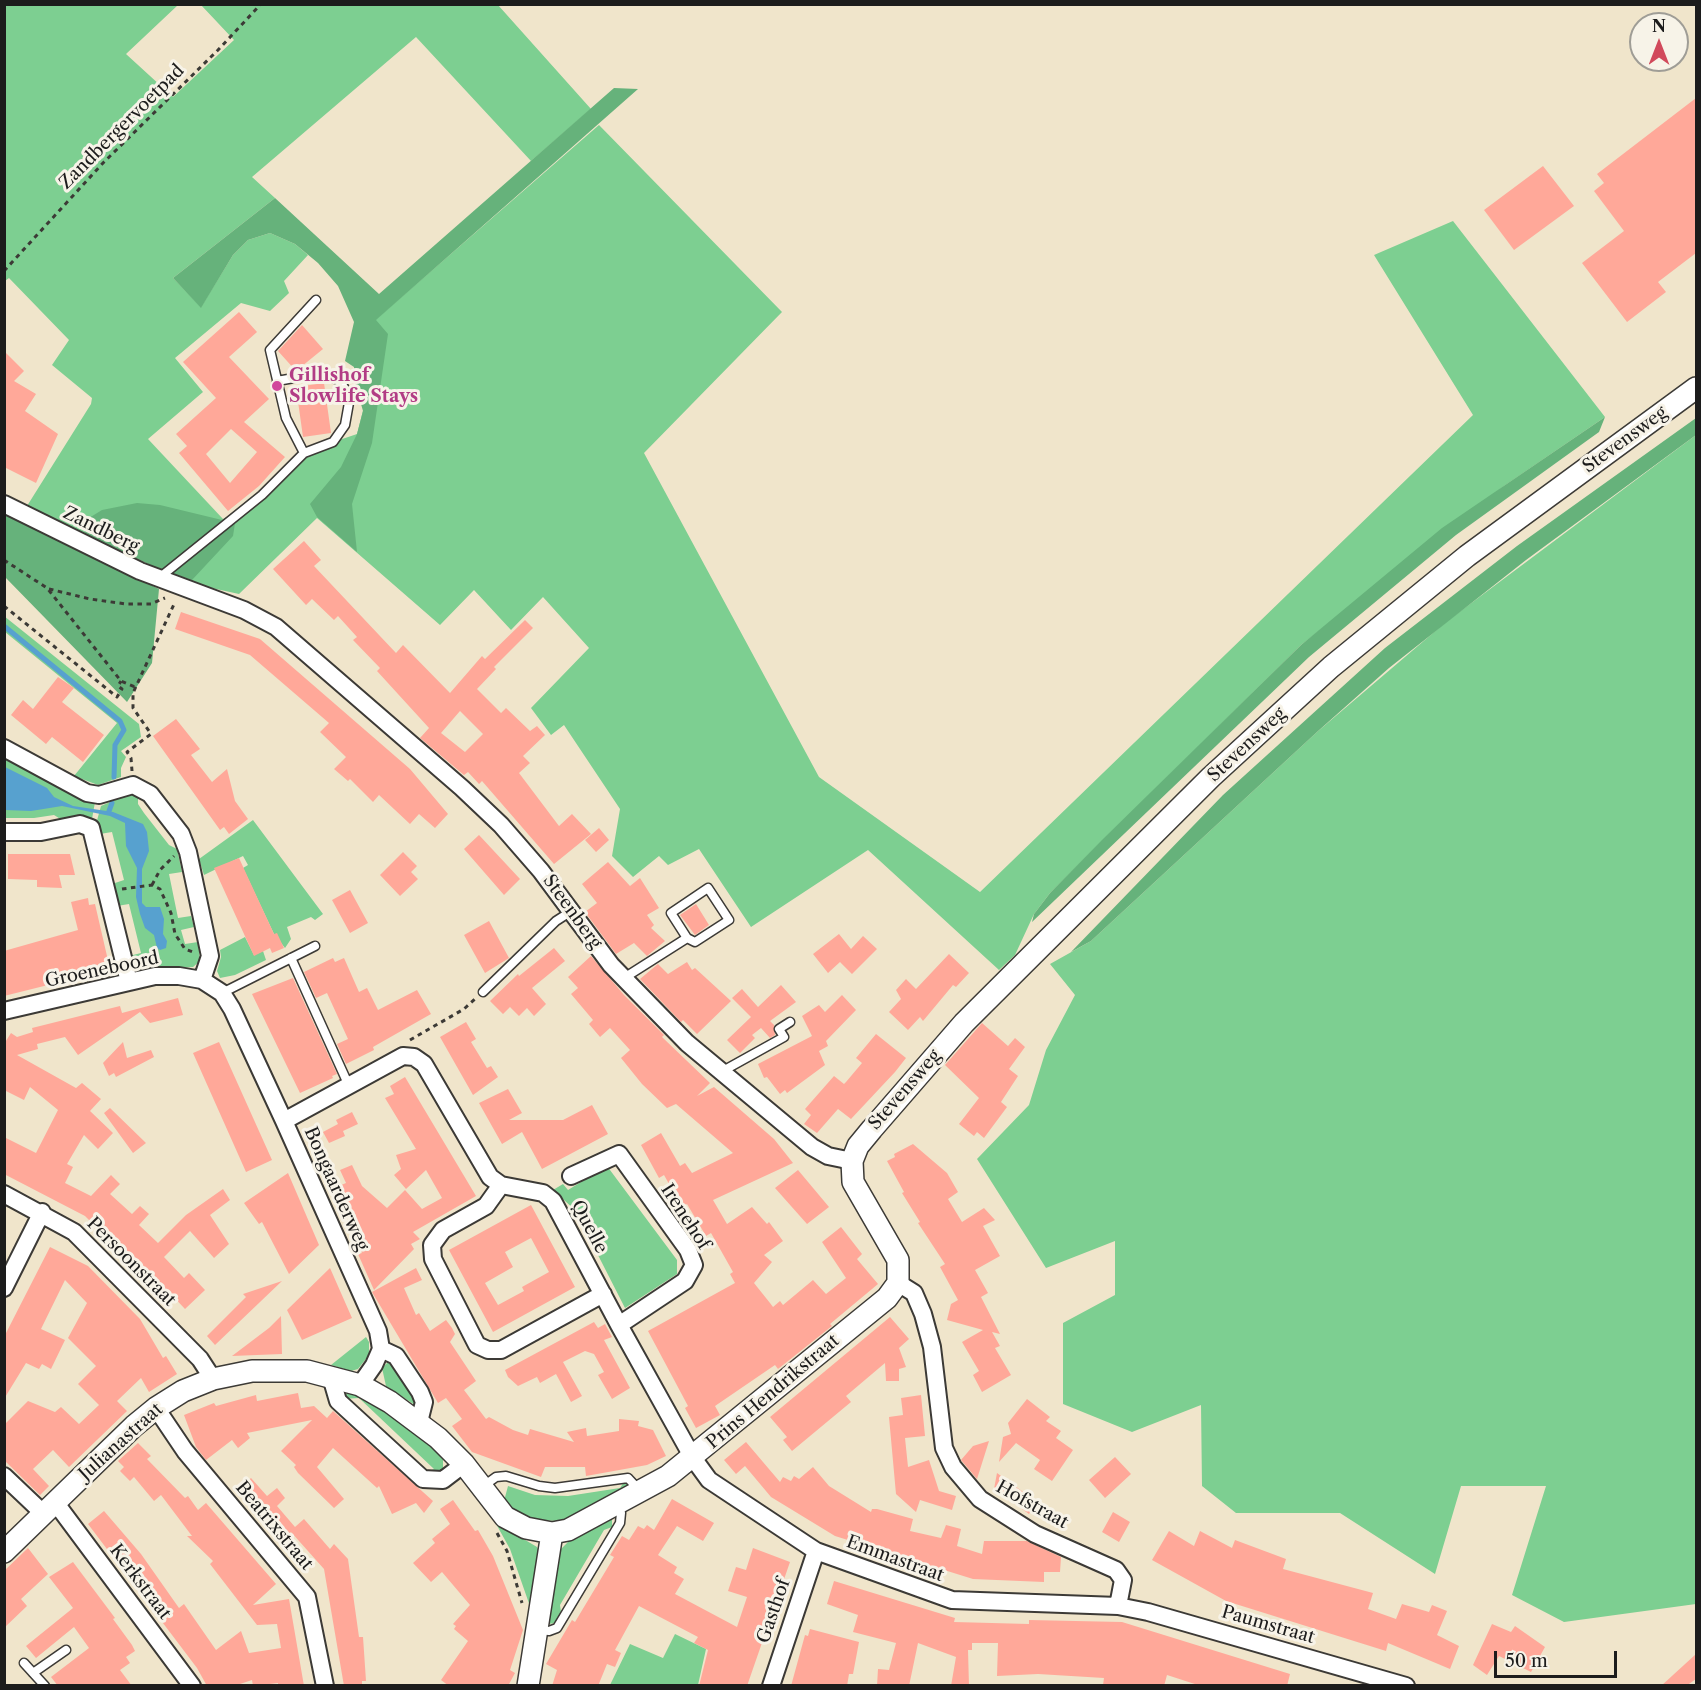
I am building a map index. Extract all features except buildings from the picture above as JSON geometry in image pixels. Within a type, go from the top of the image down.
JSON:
[{"type":"street","name":"Stevensweg","points":[[852,1161],[858,1146],[872,1128],[964,1023],[1211,777],[1306,691],[1467,556],[1696,388]]},
{"type":"street","name":"Zandberg","points":[[4,504],[159,579],[182,587]]},
{"type":"street","name":"Steenberg","points":[[182,587],[244,610],[282,633],[494,818],[541,871],[570,912],[624,979],[687,1043],[812,1147],[828,1155],[852,1161]]},
{"type":"street","points":[[4,748],[87,793],[99,795],[133,785],[150,794],[181,834],[188,852],[209,952],[201,980]]},
{"type":"street","points":[[4,832],[41,832],[80,824],[91,828],[129,982]]},
{"type":"street","name":"Groeneboord","points":[[4,1011],[155,976],[179,976],[201,980],[222,993],[232,1009]]},
{"type":"street","name":"Bongaarderweg","points":[[232,1009],[378,1331],[381,1349]]},
{"type":"street","points":[[284,1121],[408,1057],[424,1064],[490,1177],[501,1185],[486,1206],[443,1230],[432,1245],[433,1259],[477,1345],[488,1350],[501,1350],[603,1294]]},
{"type":"street","name":"Irenehof","points":[[571,1176],[619,1154],[688,1250],[694,1265],[685,1281],[619,1325]]},
{"type":"street","points":[[852,1161],[853,1182],[898,1260],[898,1283]]},
{"type":"street","name":"Quelle","points":[[501,1185],[543,1192],[553,1201],[693,1458]]},
{"type":"street","name":"Persoonstraat","points":[[4,1194],[42,1212],[74,1232],[200,1359],[213,1379]]},
{"type":"street","points":[[4,1288],[42,1212]]},
{"type":"street","name":"Prins Hendrikstraat","points":[[552,1533],[584,1524],[693,1458],[887,1298],[898,1283]]},
{"type":"street","name":"Hofstraat","points":[[898,1283],[914,1293],[923,1314],[932,1347],[944,1448],[953,1467],[980,1499],[1035,1534],[1116,1570],[1123,1580],[1118,1606]]},
{"type":"street","points":[[360,1385],[374,1365],[381,1349],[396,1356],[424,1402],[419,1422]]},
{"type":"street","name":"Julianastraat","points":[[4,1552],[156,1408],[183,1391],[213,1379],[252,1371],[307,1371],[360,1385],[419,1422],[464,1464],[505,1517],[526,1528],[552,1533]]},
{"type":"street","points":[[331,1377],[338,1401],[423,1479],[443,1480],[464,1464]]},
{"type":"street","name":"Beatrixstraat","points":[[156,1408],[185,1451],[307,1597],[325,1686]]},
{"type":"street","name":"Emmastraat","points":[[693,1458],[709,1480],[816,1551],[922,1592],[952,1600],[1118,1606]]},
{"type":"street","name":"Kerkstraat","points":[[4,1476],[49,1508],[192,1686]]},
{"type":"street","points":[[528,1686],[552,1533]]},
{"type":"street","name":"Gasthof","points":[[771,1686],[816,1551]]},
{"type":"street","name":"Paumstraat","points":[[1118,1606],[1159,1615],[1406,1686]]},
{"type":"lane","points":[[304,453],[286,418],[270,350],[316,300]]},
{"type":"lane","points":[[159,579],[262,495],[304,453],[333,442],[345,425],[350,397],[340,381],[322,374],[277,381]]},
{"type":"lane","points":[[708,888],[729,920],[695,942],[687,938],[671,913],[708,888]]},
{"type":"lane","points":[[483,992],[556,921],[570,912]]},
{"type":"lane","points":[[624,979],[687,938]]},
{"type":"lane","points":[[222,993],[315,946]]},
{"type":"lane","points":[[291,958],[349,1086]]},
{"type":"lane","points":[[720,1072],[784,1037],[779,1029],[790,1023]]},
{"type":"lane","points":[[481,1488],[496,1477],[506,1476],[539,1486],[555,1488],[628,1478],[640,1492]]},
{"type":"lane","points":[[537,1630],[549,1631],[557,1628],[620,1523],[621,1513],[617,1505]]},
{"type":"lane","points":[[33,1673],[66,1650]]},
{"type":"lane","points":[[24,1663],[45,1686]]},
{"type":"path","name":"Zandbergervoetpad","points":[[4,271],[103,163],[218,51],[261,4]]},
{"type":"path","points":[[4,560],[47,588],[121,681],[135,687]]},
{"type":"path","points":[[133,785],[131,758],[127,752],[151,734],[133,708],[131,700],[182,587]]},
{"type":"path","points":[[47,588],[90,599],[126,604],[152,604],[165,598]]},
{"type":"path","points":[[4,606],[117,697],[122,689],[118,686],[121,681]]},
{"type":"path","points":[[152,885],[164,865],[176,855],[188,852]]},
{"type":"path","points":[[138,886],[152,885],[164,894],[175,934],[181,944],[190,951],[209,952]]},
{"type":"path","points":[[408,1057],[403,1044],[464,1009],[483,992]]},
{"type":"path","points":[[492,1524],[507,1551],[523,1608]]},
{"type":"green space","points":[[5,5],[178,5],[126,54],[173,97],[234,40],[201,5],[498,5],[591,109],[531,161],[416,37],[252,177],[275,198],[173,278],[201,307],[233,255],[248,240],[270,233],[295,244],[308,255],[284,281],[289,293],[270,311],[241,303],[175,358],[203,392],[148,439],[223,519],[245,507],[295,455],[357,434],[368,391],[375,320],[599,125],[782,312],[644,453],[819,777],[980,892],[1473,415],[1374,255],[1453,221],[1605,417],[1504,486],[1301,645],[1050,893],[1034,914],[1015,955],[999,970],[868,850],[751,927],[699,849],[668,865],[659,856],[633,877],[612,856],[620,809],[564,725],[551,735],[531,708],[589,648],[543,597],[511,630],[474,590],[440,625],[317,518],[239,594],[207,587],[153,566],[27,506],[91,404],[92,398],[52,365],[69,340],[9,278],[5,281]]},
{"type":"green space","points":[[614,88],[638,89],[376,320],[388,334],[372,443],[352,504],[357,552],[317,517],[310,504],[341,467],[357,434],[363,411],[354,379],[354,367],[345,361],[354,322],[338,286],[318,263],[295,244],[270,233],[248,240],[233,255],[201,308],[173,278],[275,198],[379,294]]},
{"type":"green space","points":[[1605,417],[1599,432],[1456,535],[1309,657],[1032,922],[1034,914],[1050,893],[1301,645],[1442,528]]},
{"type":"green space","points":[[1696,418],[1696,435],[1526,560],[1389,668],[1091,941],[1071,952],[1223,795],[1385,648],[1517,546]]},
{"type":"green space","points":[[1696,435],[1696,1604],[1564,1622],[1512,1595],[1546,1486],[1461,1486],[1435,1574],[1340,1513],[1236,1513],[1202,1486],[1201,1405],[1132,1432],[1063,1404],[1063,1323],[1115,1295],[1115,1241],[1046,1268],[977,1159],[1029,1105],[1046,1050],[1075,995],[1050,964],[1091,941],[1317,732],[1446,622]]},
{"type":"green space","points":[[137,503],[160,505],[222,520],[229,516],[235,523],[233,536],[192,580],[153,566],[84,534],[89,518],[102,510]]},
{"type":"green space","points":[[4,513],[159,589],[152,663],[127,702],[5,577]]},
{"type":"green space","points":[[4,616],[139,724],[141,737],[121,751],[126,757],[121,768],[121,777],[98,785],[74,776],[117,723],[5,632]]},
{"type":"green space","points":[[4,755],[95,802],[92,819],[76,815],[62,820],[54,815],[5,818]]},
{"type":"green space","points":[[128,794],[138,796],[138,804],[144,813],[169,845],[177,849],[182,872],[169,874],[178,918],[191,916],[194,927],[181,930],[185,944],[198,942],[200,961],[193,967],[140,970],[131,965],[129,956],[141,953],[129,904],[117,906],[112,884],[124,880],[112,832],[100,834],[96,824],[101,806]]},
{"type":"green space","points":[[253,820],[323,914],[315,920],[311,917],[287,927],[291,939],[285,948],[274,934],[243,868],[248,865],[243,856],[204,875],[199,859]]},
{"type":"green space","points":[[245,937],[254,955],[263,951],[266,960],[235,975],[220,978],[217,971],[221,957],[220,950]]},
{"type":"green space","points":[[607,1166],[677,1260],[677,1274],[625,1308],[575,1210],[553,1190],[563,1184],[568,1190]]},
{"type":"green space","points":[[366,1337],[369,1342],[369,1355],[358,1369],[351,1371],[331,1365]]},
{"type":"green space","points":[[391,1359],[419,1399],[418,1407],[386,1386],[382,1368]]},
{"type":"green space","points":[[347,1393],[358,1396],[395,1415],[443,1459],[443,1471],[438,1474],[425,1473],[434,1469],[359,1398],[343,1399]]},
{"type":"green space","points":[[624,1482],[630,1486],[564,1521],[534,1520],[514,1510],[504,1501],[508,1486],[535,1495],[568,1496],[620,1488]]},
{"type":"green space","points":[[612,1519],[612,1527],[604,1530],[560,1605],[561,1612],[555,1623],[549,1624],[560,1550],[572,1538]]},
{"type":"green space","points":[[495,1522],[537,1547],[540,1554],[532,1612],[510,1549]]},
{"type":"green space","points":[[675,1634],[706,1649],[698,1685],[610,1685],[630,1644],[663,1658]]},
{"type":"water","points":[[5,767],[47,788],[54,797],[73,806],[113,812],[143,824],[147,832],[149,851],[142,869],[142,903],[146,907],[160,907],[164,919],[163,934],[167,941],[166,948],[160,950],[157,948],[154,935],[145,928],[140,914],[136,897],[137,868],[126,846],[125,823],[110,816],[62,806],[31,811],[5,810]]},
{"type":"waterway","points":[[4,626],[120,721],[124,730],[115,745],[114,777]]},
{"type":"waterway","points":[[109,811],[112,803]]},
{"type":"place","name":"Gillishof Slowlife Stays","points":[[277,386]]}]
